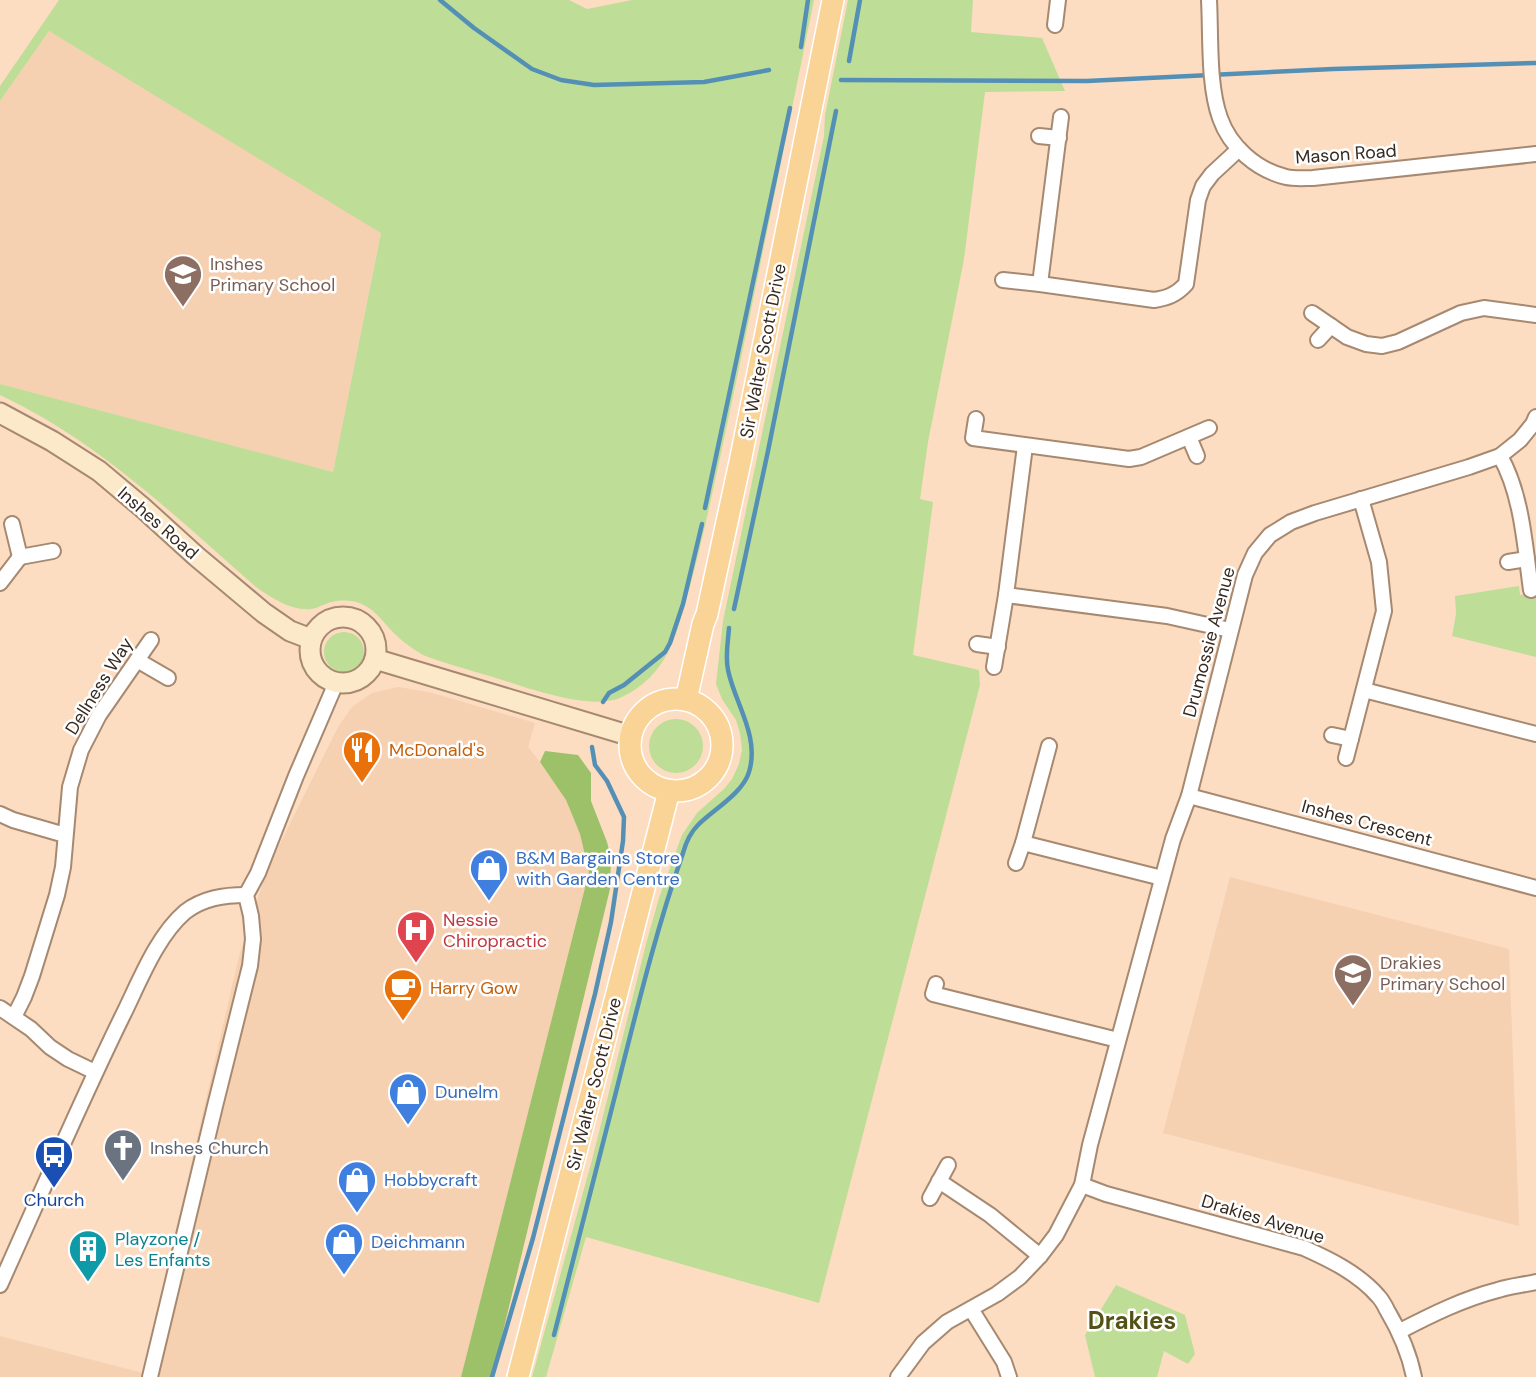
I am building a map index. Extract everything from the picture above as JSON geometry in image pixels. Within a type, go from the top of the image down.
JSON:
[{"type":"main road","name":"Sir Walter Scott Drive","points":[[686,701],[738,474],[833,0]]},
{"type":"main road","points":[[686,701],[699,706],[718,726],[722,740],[721,754],[708,779],[683,791],[668,791],[654,786],[642,777],[634,765],[630,751],[631,736],[636,722],[645,711],[657,703],[686,701]]},
{"type":"main road","name":"Sir Walter Scott Drive","points":[[518,1377],[668,791]]},
{"type":"street","points":[[1055,25],[1058,0]]},
{"type":"street","name":"Mason Road","points":[[1209,0],[1213,82],[1219,117],[1239,149],[1265,170],[1301,178],[1536,154]]},
{"type":"street","points":[[1040,284],[1062,117]]},
{"type":"street","points":[[1039,136],[1059,138]]},
{"type":"street","points":[[1003,280],[1154,300],[1168,298],[1186,284],[1198,200],[1203,186],[1239,149]]},
{"type":"street","points":[[1312,313],[1348,337],[1366,344],[1382,346],[1398,342],[1461,313],[1484,308],[1536,315]]},
{"type":"street","points":[[1318,341],[1331,326]]},
{"type":"street","name":"Inshes Road","points":[[0,413],[52,441],[99,471],[264,613],[290,631],[311,639]]},
{"type":"street","name":"Drumossie Avenue","points":[[898,1377],[923,1343],[947,1322],[1020,1278],[1056,1236],[1082,1185],[1090,1145],[1162,878],[1189,796],[1245,575],[1255,553],[1270,535],[1291,522],[1500,456],[1520,440],[1536,417]]},
{"type":"street","points":[[976,419],[973,438],[1129,459],[1141,457],[1209,428]]},
{"type":"street","points":[[1189,437],[1197,456]]},
{"type":"street","points":[[994,667],[1025,446]]},
{"type":"street","points":[[1500,456],[1508,470],[1515,495],[1531,590]]},
{"type":"street","points":[[1346,758],[1384,611],[1379,562],[1361,499]]},
{"type":"street","points":[[12,524],[20,557]]},
{"type":"street","points":[[0,583],[20,557],[53,551]]},
{"type":"street","points":[[1508,562],[1527,559]]},
{"type":"street","points":[[1006,595],[1167,617],[1230,630]]},
{"type":"street","points":[[347,617],[367,627],[376,648],[375,659],[371,668],[356,681],[336,683],[320,675],[314,667],[309,649],[311,639],[325,622],[347,617]]},
{"type":"street","name":"Dellness Way","points":[[14,1017],[33,976],[57,895],[63,867],[70,787],[81,750],[99,715],[151,640]]},
{"type":"street","points":[[977,644],[998,647]]},
{"type":"street","points":[[375,659],[631,736]]},
{"type":"street","points":[[137,660],[168,678]]},
{"type":"street","points":[[150,1377],[250,966],[253,939],[246,895],[258,873],[336,683]]},
{"type":"street","points":[[1364,690],[1536,734]]},
{"type":"street","points":[[1332,734],[1351,739]]},
{"type":"street","points":[[1016,863],[1049,746]]},
{"type":"street","points":[[1044,765],[1060,769]]},
{"type":"street","name":"Inshes Crescent","points":[[1189,796],[1536,888]]},
{"type":"street","points":[[0,814],[23,824],[65,835]]},
{"type":"street","points":[[1023,843],[1162,878]]},
{"type":"street","points":[[0,1285],[95,1072],[155,951],[170,928],[187,911],[205,901],[225,895],[246,895]]},
{"type":"street","points":[[936,984],[933,994],[1118,1040]]},
{"type":"street","points":[[0,1008],[50,1047],[95,1072]]},
{"type":"street","points":[[930,1199],[948,1165]]},
{"type":"street","points":[[939,1181],[990,1215],[1040,1256]]},
{"type":"street","name":"Drakies Avenue","points":[[1082,1185],[1106,1194],[1304,1248],[1332,1261],[1355,1275],[1379,1297],[1400,1331],[1414,1377]]},
{"type":"street","points":[[1400,1331],[1436,1312],[1474,1297],[1536,1282]]},
{"type":"street","points":[[971,1308],[1004,1362],[1009,1377]]},
{"type":"shaded area","name":"Inshes Primary School","points":[[49,31],[381,232],[333,472],[0,384],[0,101]]},
{"type":"shaded area","points":[[398,687],[429,692],[535,723],[528,747],[566,800],[580,834],[589,872],[461,1377],[0,1377],[0,1336],[143,1373],[239,956],[267,870],[338,727],[352,707],[372,693]]},
{"type":"shaded area","name":"Drakies Primary School","points":[[1230,877],[1509,949],[1519,1226],[1163,1133]]},
{"type":"green space","points":[[59,0],[569,0],[587,9],[632,0],[814,0],[727,425],[694,569],[669,650],[660,665],[643,683],[630,693],[609,701],[576,700],[540,692],[423,655],[402,641],[365,605],[356,602],[335,601],[311,609],[282,603],[256,587],[166,508],[103,458],[36,414],[0,395],[0,384],[333,472],[381,233],[49,31],[0,101],[0,86]]},
{"type":"green space","points":[[848,0],[973,0],[971,32],[1042,38],[1065,91],[985,92],[964,259],[928,442],[920,499],[933,502],[913,655],[979,670],[980,685],[819,1303],[586,1237],[546,1377],[532,1377],[592,1160],[659,898],[682,835],[697,813],[724,789],[739,764],[742,750],[740,733],[736,720],[716,684],[723,621],[824,136],[825,115]]},
{"type":"green space","points":[[1519,586],[1520,595],[1536,593],[1536,657],[1452,636],[1456,614],[1455,596]]},
{"type":"green space","points":[[344,632],[358,638],[364,652],[358,666],[344,672],[330,666],[324,652],[330,638]]},
{"type":"green space","points":[[676,719],[695,727],[703,746],[695,765],[676,773],[657,765],[649,746],[657,727]]},
{"type":"green space","points":[[545,751],[578,755],[591,773],[591,801],[611,858],[610,889],[492,1377],[461,1377],[589,872],[580,834],[566,800],[540,762]]},
{"type":"green space","points":[[1116,1285],[1185,1315],[1195,1354],[1188,1364],[1164,1351],[1157,1377],[1095,1377],[1085,1335]]},
{"type":"waterway","points":[[440,0],[532,69],[561,80],[594,85],[704,82],[769,70]]},
{"type":"waterway","points":[[801,47],[808,0]]},
{"type":"waterway","points":[[849,61],[860,0]]},
{"type":"waterway","points":[[841,80],[1087,81],[1333,69],[1536,63]]},
{"type":"waterway","points":[[705,508],[790,108]]},
{"type":"waterway","points":[[734,609],[836,111]]},
{"type":"waterway","points":[[603,702],[609,693],[624,685],[665,652],[683,604],[702,524]]},
{"type":"waterway","points":[[554,1335],[647,970],[685,845],[695,828],[741,787],[749,772],[752,759],[749,733],[727,665],[729,628]]},
{"type":"waterway","points":[[492,1377],[533,1238],[611,922],[624,817],[607,781],[595,765],[592,747]]},
{"type":"place","name":"Inshes Primary School","points":[[183,308]]},
{"type":"place","name":"McDonald's","points":[[362,784]]},
{"type":"place","name":"B&M Bargains Store with Garden Centre","points":[[489,902]]},
{"type":"place","name":"Nessie Chiropractic","points":[[416,964]]},
{"type":"place","name":"Drakies Primary School","points":[[1353,1007]]},
{"type":"place","name":"Harry Gow","points":[[403,1022]]},
{"type":"place","name":"Dunelm","points":[[408,1126]]},
{"type":"place","name":"Inshes Church","points":[[123,1182]]},
{"type":"place","name":"Church","points":[[54,1189]]},
{"type":"place","name":"Hobbycraft","points":[[357,1214]]},
{"type":"place","name":"Deichmann","points":[[344,1276]]},
{"type":"place","name":"Playzone / Les Enfants","points":[[88,1283]]},
{"type":"district","name":"Drakies","points":[[1132,1320]]}]
